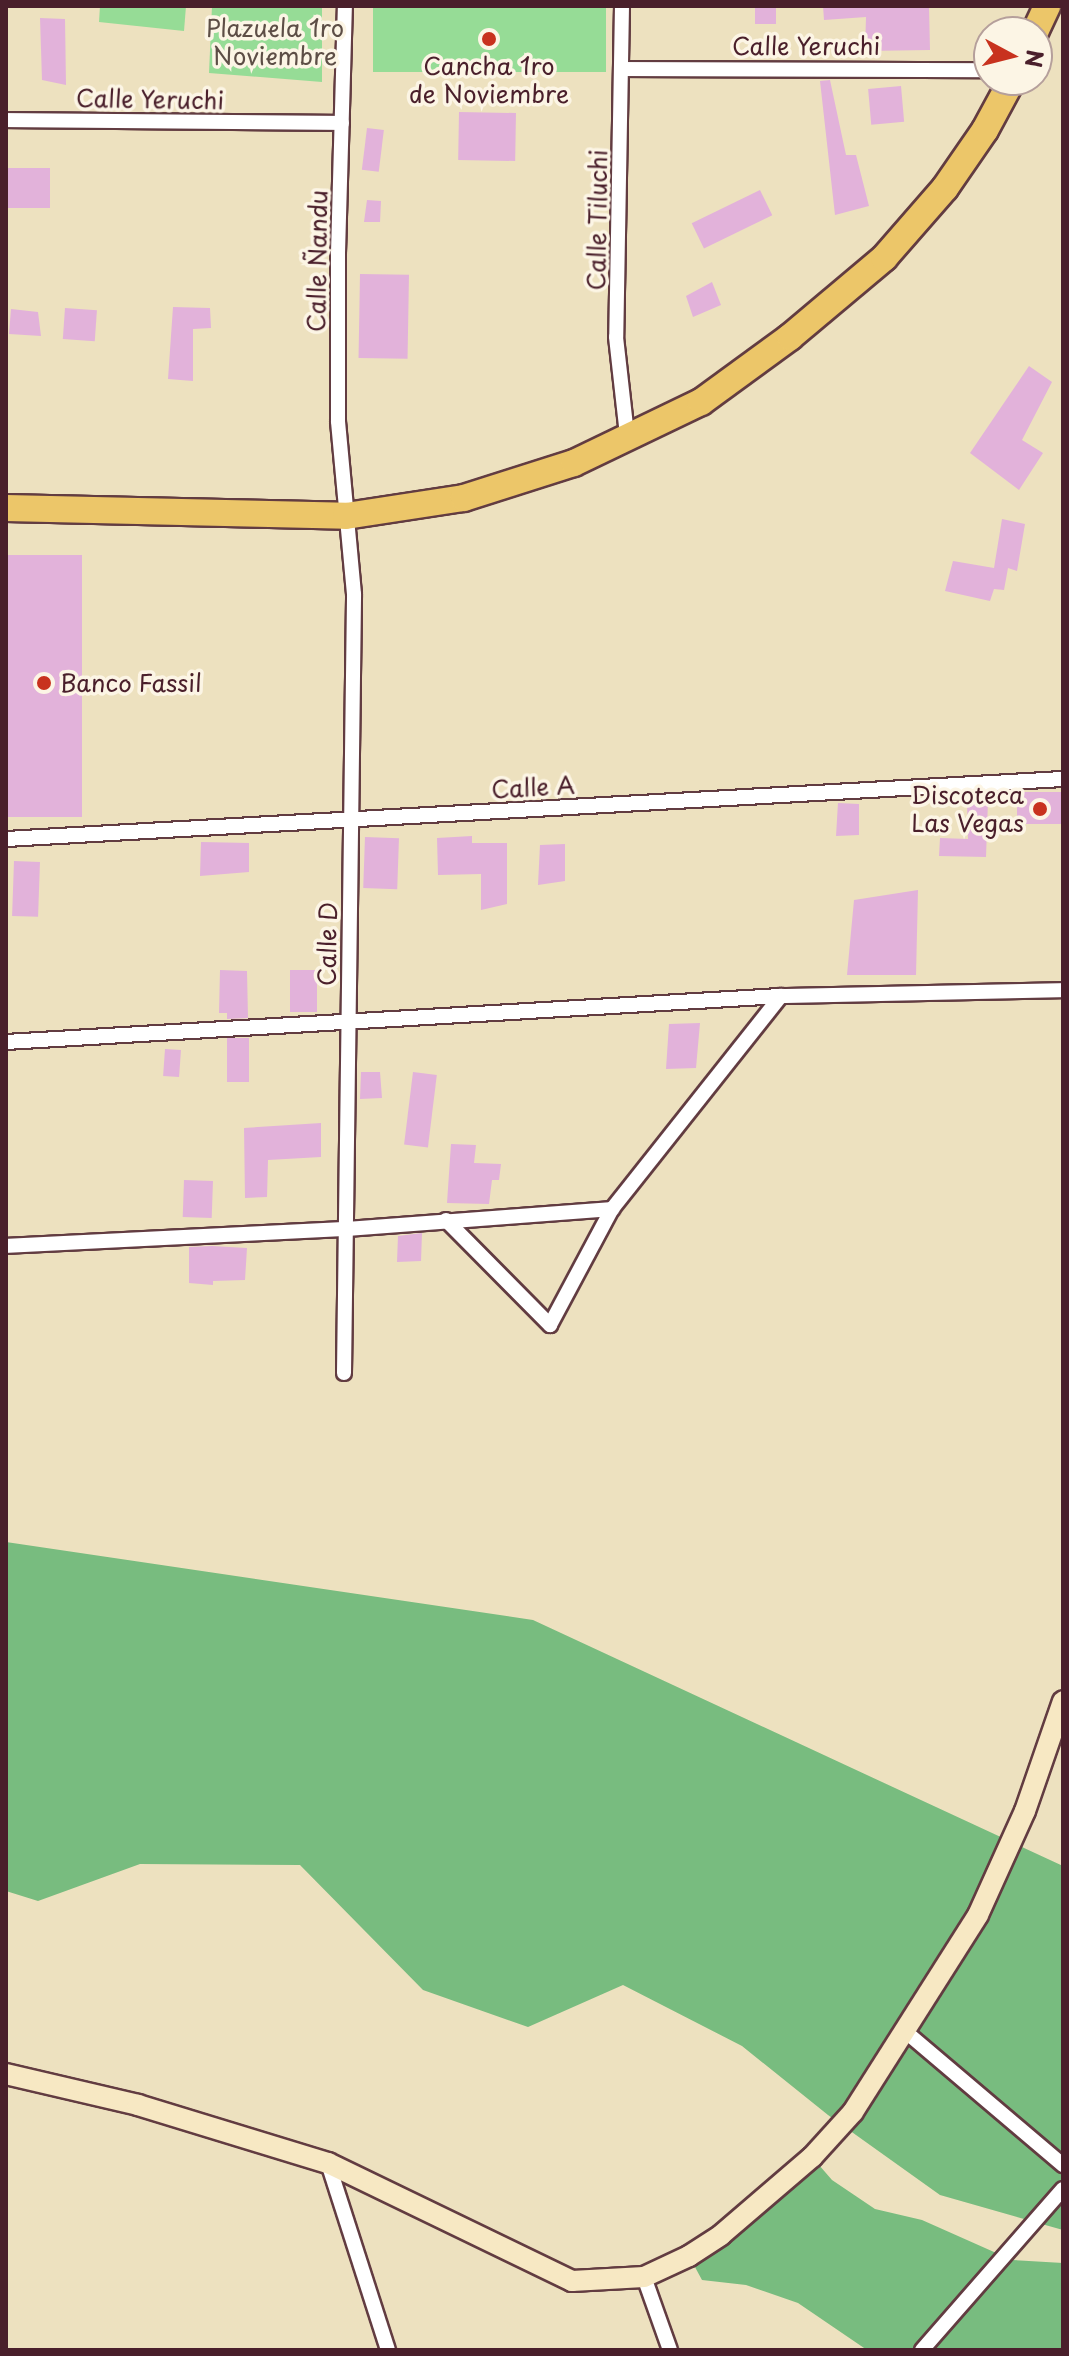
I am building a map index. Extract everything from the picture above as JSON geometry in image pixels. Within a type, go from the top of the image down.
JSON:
[{"type":"highway","points":[[6,508],[346,516],[464,498],[574,463],[701,402],[790,337],[884,258],[945,188],[985,130],[1003,96]]},
{"type":"main road","points":[[6,2074],[138,2105],[328,2163],[572,2281],[644,2277],[689,2256],[721,2235],[812,2157],[853,2112],[978,1915],[1025,1811],[1063,1701]]},
{"type":"street","name":"Calle Ñandu","points":[[345,6],[337,324],[338,421],[346,516]]},
{"type":"street","name":"Calle Tiluchi","points":[[622,6],[616,337],[627,435]]},
{"type":"street","name":"Calle Yeruchi","points":[[622,69],[973,70]]},
{"type":"street","name":"Calle Yeruchi","points":[[6,120],[342,123]]},
{"type":"street","name":"Calle D","points":[[344,1373],[354,594],[346,516]]},
{"type":"street","name":"Calle A","points":[[6,839],[1063,779]]},
{"type":"street","points":[[6,1042],[781,996],[1063,990]]},
{"type":"street","points":[[446,1220],[550,1325],[612,1209],[781,996]]},
{"type":"street","points":[[6,1246],[347,1229],[612,1209]]},
{"type":"street","points":[[906,2032],[1063,2165]]},
{"type":"street","points":[[328,2163],[388,2350]]},
{"type":"street","points":[[922,2350],[1063,2189]]},
{"type":"street","points":[[644,2277],[670,2350]]},
{"type":"green space","points":[[100,6],[186,6],[184,31],[99,22]]},
{"type":"green space","name":"Plazuela 1ro Noviembre","points":[[212,6],[322,6],[322,82],[209,73]]},
{"type":"green space","name":"Cancha 1ro de Noviembre","points":[[373,6],[606,6],[606,72],[373,72]]},
{"type":"green space","points":[[6,1542],[533,1620],[1063,1866],[1063,2230],[940,2195],[828,2115],[742,2046],[623,1985],[528,2027],[423,1990],[300,1865],[140,1864],[38,1901],[6,1891]]},
{"type":"green space","points":[[812,2157],[832,2180],[875,2209],[922,2220],[1012,2260],[1063,2263],[1063,2350],[867,2350],[798,2303],[746,2285],[702,2280],[689,2256]]},
{"type":"building","points":[[755,6],[776,6],[776,24],[755,24]]},
{"type":"building","points":[[823,6],[929,6],[930,50],[865,51],[866,17],[824,20]]},
{"type":"building","points":[[40,18],[65,19],[66,85],[42,80]]},
{"type":"building","points":[[830,80],[846,155],[856,155],[869,206],[835,215],[820,81]]},
{"type":"building","points":[[901,86],[904,122],[871,125],[868,89]]},
{"type":"building","points":[[459,112],[516,113],[515,161],[458,160]]},
{"type":"building","points":[[367,128],[384,130],[379,172],[362,170]]},
{"type":"building","points":[[6,168],[50,168],[50,208],[6,208]]},
{"type":"building","points":[[760,190],[772,215],[704,248],[692,223]]},
{"type":"building","points":[[367,200],[381,201],[380,222],[364,222]]},
{"type":"building","points":[[360,274],[409,275],[408,359],[359,358]]},
{"type":"building","points":[[712,282],[721,305],[693,317],[686,296]]},
{"type":"building","points":[[173,307],[210,308],[211,328],[193,329],[193,381],[168,379]]},
{"type":"building","points":[[65,308],[97,310],[95,341],[63,339]]},
{"type":"building","points":[[11,309],[38,312],[41,336],[9,334]]},
{"type":"building","points":[[1029,366],[1052,382],[1022,440],[1043,453],[1019,490],[970,453]]},
{"type":"building","points":[[1002,519],[1025,524],[1017,571],[1008,568],[1004,590],[994,589],[990,601],[945,591],[953,561],[994,568]]},
{"type":"building","name":"Banco Fassil","points":[[6,555],[82,555],[82,817],[6,817]]},
{"type":"building","name":"Discoteca Las Vegas","points":[[1017,792],[1063,792],[1063,824],[1017,824]]},
{"type":"building","points":[[988,801],[986,857],[939,856],[940,838],[968,839],[967,802]]},
{"type":"building","points":[[838,803],[859,804],[859,835],[836,836]]},
{"type":"building","points":[[472,836],[472,843],[507,843],[507,904],[481,910],[481,874],[438,875],[437,838]]},
{"type":"building","points":[[365,837],[399,838],[397,889],[363,888]]},
{"type":"building","points":[[201,842],[249,843],[249,872],[200,876]]},
{"type":"building","points":[[565,844],[565,881],[538,885],[540,845]]},
{"type":"building","points":[[14,861],[40,862],[38,917],[12,916]]},
{"type":"building","points":[[918,890],[916,975],[847,975],[854,900]]},
{"type":"building","points":[[220,970],[247,971],[248,1018],[227,1019],[227,1013],[219,1013]]},
{"type":"building","points":[[290,970],[317,970],[317,1012],[290,1012]]},
{"type":"building","points":[[700,1023],[696,1068],[666,1069],[669,1024]]},
{"type":"building","points":[[227,1038],[249,1038],[249,1082],[227,1082]]},
{"type":"building","points":[[165,1049],[181,1050],[179,1077],[163,1076]]},
{"type":"building","points":[[361,1072],[380,1072],[382,1098],[360,1099]]},
{"type":"building","points":[[413,1072],[437,1075],[428,1147],[404,1144]]},
{"type":"building","points":[[321,1123],[321,1157],[268,1160],[267,1197],[245,1198],[244,1128]]},
{"type":"building","points":[[451,1144],[476,1145],[474,1163],[501,1164],[499,1180],[492,1180],[489,1204],[447,1203]]},
{"type":"building","points":[[184,1180],[213,1181],[212,1218],[183,1217]]},
{"type":"building","points":[[422,1233],[421,1261],[397,1262],[398,1236]]},
{"type":"building","points":[[189,1247],[247,1248],[245,1280],[213,1281],[213,1285],[189,1283]]},
{"type":"place","name":"Cancha 1ro de Noviembre","points":[[489,39]]},
{"type":"place","name":"Banco Fassil","points":[[44,683]]},
{"type":"place","name":"Discoteca Las Vegas","points":[[1040,809]]}]
